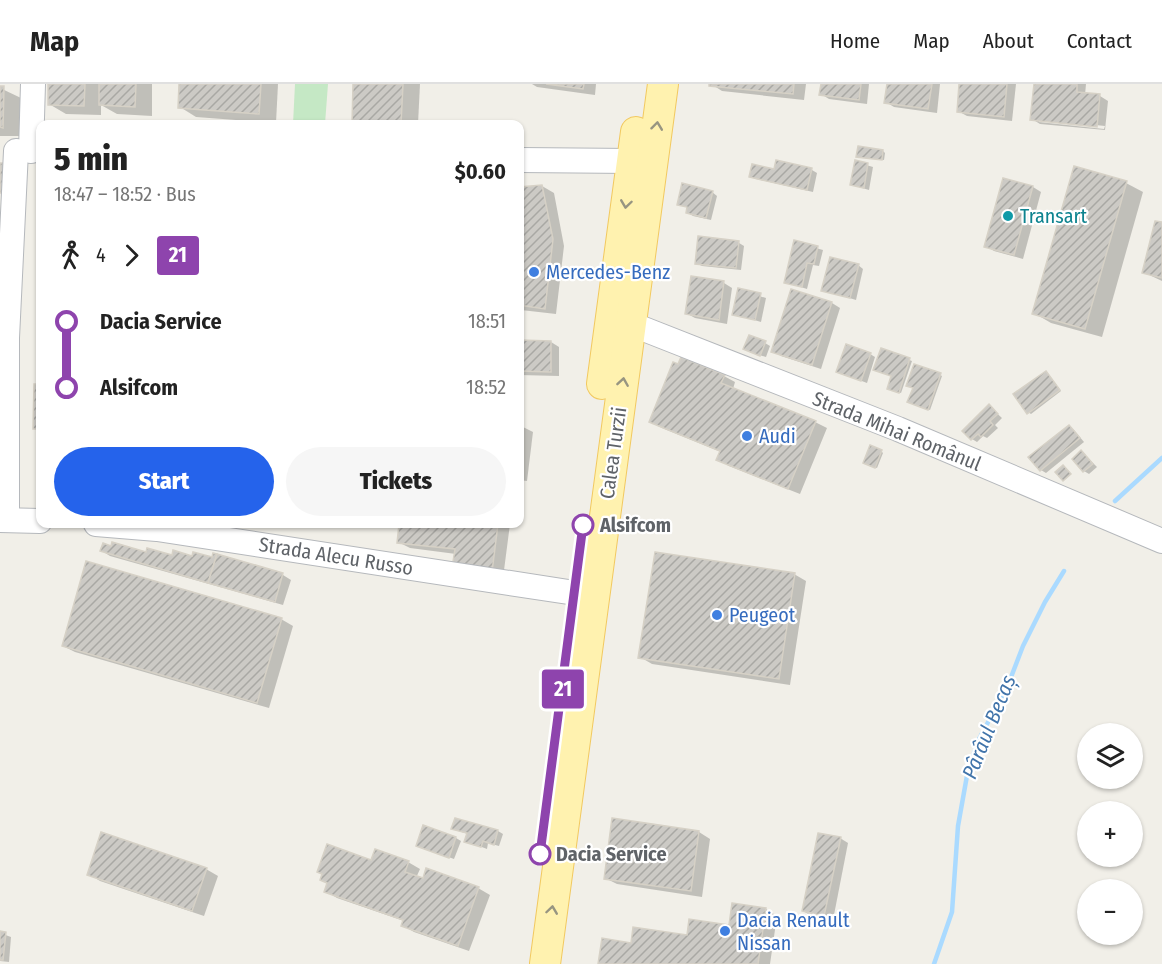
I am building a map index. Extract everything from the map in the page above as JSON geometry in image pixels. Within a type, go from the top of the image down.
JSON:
[{"type":"main road","name":"Calea Turzii","points":[[525,964],[643,84]]},
{"type":"main road","name":"Calea Turzii","points":[[545,964],[663,84]]},
{"type":"street","points":[[33,84],[5,255],[4,520],[36,521]]},
{"type":"street","points":[[524,160],[632,161]]},
{"type":"street","name":"Strada Mihai Românul","points":[[632,324],[898,429],[1162,541]]},
{"type":"street","name":"Strada Alecu Russo","points":[[145,528],[575,592]]},
{"type":"green space","points":[[295,84],[328,84],[325,120],[293,120]]},
{"type":"building","points":[[48,84],[85,84],[84,106],[48,105]]},
{"type":"building","points":[[99,84],[136,84],[135,107],[99,105]]},
{"type":"building","points":[[179,84],[261,84],[259,114],[178,108]]},
{"type":"building","points":[[353,84],[403,84],[401,120],[352,120]]},
{"type":"building","points":[[546,84],[584,84],[583,89]]},
{"type":"building","points":[[709,84],[794,84],[793,94],[709,86]]},
{"type":"building","points":[[821,84],[861,84],[859,100],[819,95]]},
{"type":"building","points":[[887,84],[932,84],[928,109],[884,103]]},
{"type":"building","points":[[959,84],[1007,84],[1004,117],[957,112]]},
{"type":"building","points":[[1034,84],[1077,84],[1077,92],[1100,94],[1097,127],[1030,120]]},
{"type":"building","points":[[0,86],[4,86],[3,128],[0,127]]},
{"type":"building","points":[[858,146],[883,150],[882,160],[856,157]]},
{"type":"building","points":[[776,160],[812,168],[807,190],[749,177],[752,164],[774,169]]},
{"type":"building","points":[[855,160],[868,163],[864,188],[850,185]]},
{"type":"building","points":[[0,163],[9,163],[7,193],[0,193]]},
{"type":"building","points":[[1074,166],[1127,181],[1085,329],[1032,314]]},
{"type":"building","name":"Transart","points":[[1003,178],[1033,186],[1014,255],[984,247]]},
{"type":"building","points":[[682,183],[713,191],[706,218],[686,213],[687,207],[677,205]]},
{"type":"building","name":"Mercedes-Benz","points":[[542,185],[553,239],[545,309],[524,306],[524,187]]},
{"type":"building","points":[[1155,221],[1162,222],[1162,278],[1142,273]]},
{"type":"building","points":[[698,236],[739,241],[736,268],[695,264]]},
{"type":"building","points":[[794,240],[818,246],[814,264],[807,263],[802,287],[784,283]]},
{"type":"building","points":[[830,257],[859,264],[850,298],[821,291]]},
{"type":"building","points":[[691,276],[724,281],[719,320],[685,314]]},
{"type":"building","points":[[738,288],[761,293],[755,320],[732,315]]},
{"type":"building","points":[[791,289],[832,302],[812,365],[771,352]]},
{"type":"building","points":[[749,335],[766,341],[760,356],[743,349]]},
{"type":"building","points":[[524,340],[551,341],[551,372],[524,371]]},
{"type":"building","points":[[846,344],[871,353],[861,381],[836,372]]},
{"type":"building","points":[[881,348],[910,358],[899,393],[887,389],[891,376],[873,370]]},
{"type":"building","name":"Audi","points":[[681,357],[725,375],[721,383],[816,421],[788,489],[716,460],[720,451],[649,422],[673,362],[678,364]]},
{"type":"building","points":[[914,364],[941,373],[928,410],[907,402],[913,388],[906,386]]},
{"type":"building","points":[[1046,371],[1060,390],[1027,414],[1013,394]]},
{"type":"building","points":[[34,384],[36,384],[36,429],[33,429]]},
{"type":"building","points":[[989,404],[998,414],[990,421],[993,425],[981,437],[978,434],[971,440],[962,431]]},
{"type":"building","points":[[1069,425],[1080,438],[1040,471],[1028,457]]},
{"type":"building","points":[[870,445],[882,450],[875,468],[863,463]]},
{"type":"building","points":[[1081,450],[1093,464],[1083,472],[1072,459]]},
{"type":"building","points":[[1063,465],[1071,474],[1063,481],[1055,472]]},
{"type":"building","points":[[399,528],[498,528],[492,572],[452,568],[455,549],[397,543]]},
{"type":"building","points":[[112,542],[146,552],[147,548],[172,555],[173,550],[192,556],[193,552],[212,557],[213,553],[217,554],[208,583],[100,551],[103,543],[111,546]]},
{"type":"building","name":"Peugeot","points":[[655,552],[795,573],[779,679],[638,658]]},
{"type":"building","points":[[217,554],[283,573],[275,602],[208,583]]},
{"type":"building","points":[[86,561],[282,618],[257,703],[62,646]]},
{"type":"building","points":[[455,818],[498,830],[494,845],[483,841],[481,847],[464,842],[467,833],[451,829]]},
{"type":"building","points":[[612,818],[699,831],[691,891],[604,879]]},
{"type":"building","points":[[423,825],[456,837],[449,858],[416,846]]},
{"type":"building","points":[[101,832],[207,868],[192,911],[87,875]]},
{"type":"building","points":[[818,833],[841,837],[824,916],[802,911]]},
{"type":"building","points":[[327,844],[371,860],[375,849],[409,861],[405,872],[423,878],[426,868],[479,887],[458,946],[401,926],[403,920],[324,892],[327,883],[320,880],[322,874],[317,872]]},
{"type":"building","name":"Dacia Renault Nissan","points":[[732,903],[766,908],[758,964],[598,964],[602,938],[631,943],[633,927],[687,935],[689,919],[729,925]]},
{"type":"building","points":[[0,931],[6,932],[3,960],[0,960]]},
{"type":"waterway","name":"Pârâul Becaș","points":[[1115,501],[1162,458]]},
{"type":"waterway","name":"Pârâul Becaș","points":[[934,964],[952,912],[958,826],[968,770],[979,739],[1008,685],[1023,646],[1045,602],[1064,571]]},
{"type":"bus line","name":"21","points":[[540,854],[583,525]]},
{"type":"place","name":"Transart","points":[[1008,216]]},
{"type":"place","name":"Mercedes-Benz","points":[[534,272]]},
{"type":"place","name":"Audi","points":[[747,436]]},
{"type":"place","name":"Alsifcom","points":[[583,525]]},
{"type":"place","name":"Peugeot","points":[[717,615]]},
{"type":"place","name":"Dacia Service","points":[[540,854]]},
{"type":"place","name":"Dacia Renault Nissan","points":[[725,931]]}]
